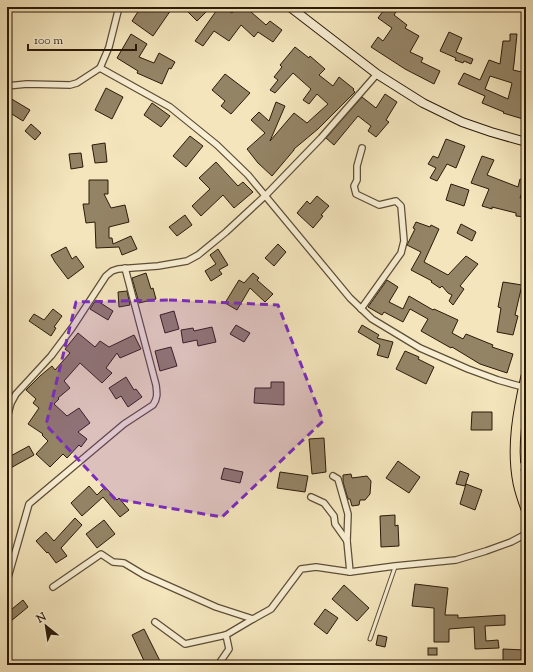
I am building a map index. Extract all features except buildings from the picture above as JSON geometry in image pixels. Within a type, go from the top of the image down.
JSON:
[{"type":"main road","points":[[526,376],[517,416],[515,440],[516,468],[522,485],[526,509]]},
{"type":"street","points":[[7,86],[77,83],[100,68],[109,48],[118,7]]},
{"type":"street","points":[[290,7],[376,74],[423,103],[462,122],[526,142]]},
{"type":"street","points":[[100,68],[152,96],[175,111],[217,145],[266,195],[312,253],[361,309],[372,319],[420,348],[468,370],[523,387]]},
{"type":"street","points":[[7,418],[11,403],[16,394],[51,356],[72,328],[106,276],[112,271],[125,268],[158,266],[192,259],[226,232],[266,195],[321,138],[376,74]]},
{"type":"street","points":[[361,309],[401,253],[404,241],[401,206],[396,200],[380,205],[356,194],[354,186],[357,180],[357,166],[362,148]]},
{"type":"street","points":[[7,581],[29,504],[124,424],[153,405],[156,400],[158,394],[156,385],[125,268]]},
{"type":"street","points":[[7,396],[11,403]]},
{"type":"street","points":[[516,468],[526,464]]},
{"type":"street","points":[[333,476],[338,479],[348,514],[347,541],[350,572]]},
{"type":"street","points":[[311,497],[324,503],[334,516],[335,524],[347,541]]},
{"type":"street","points":[[155,622],[184,644],[226,635],[271,608],[301,569],[316,567],[350,572],[456,560],[511,542],[526,534]]},
{"type":"street","points":[[53,587],[101,554],[113,562],[124,563],[144,575],[216,607],[253,619]]},
{"type":"street","points":[[218,665],[229,649],[226,635]]},
{"type":"lane","points":[[370,639],[395,566]]},
{"type":"highlighted area","points":[[169,300],[278,305],[323,421],[222,517],[115,499],[46,425],[76,302]]}]
